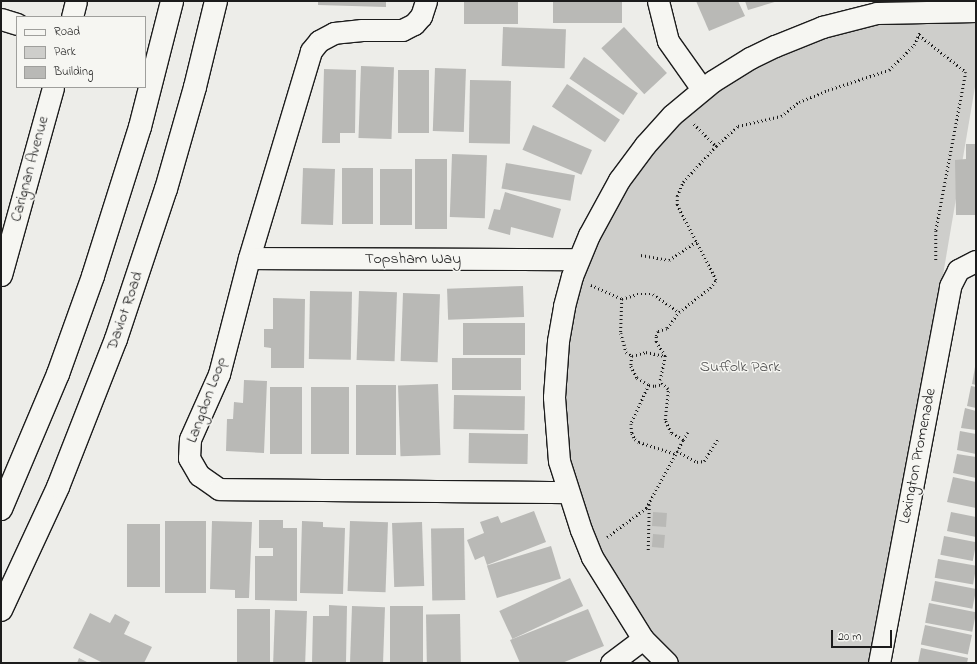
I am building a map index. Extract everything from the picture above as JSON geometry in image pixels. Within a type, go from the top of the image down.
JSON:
[{"type":"street","points":[[72,16],[76,1]]},
{"type":"street","points":[[1,509],[55,380],[95,269],[140,127],[172,1]]},
{"type":"street","name":"Daviot Road","points":[[1,610],[58,486],[97,389],[123,318],[168,182],[195,87],[216,1]]},
{"type":"street","name":"Langdon Loop","points":[[426,1],[421,16],[414,24],[402,30],[362,30],[334,33],[320,41],[311,51],[249,258],[219,374],[190,439],[189,458],[199,475],[218,489],[568,492]]},
{"type":"street","points":[[658,1],[668,41],[702,89]]},
{"type":"street","points":[[667,663],[643,639],[592,557],[581,530],[559,462],[554,375],[564,306],[578,259],[603,206],[619,180],[645,145],[672,115],[713,80],[775,46],[877,7],[976,11]]},
{"type":"street","points":[[1,19],[16,24]]},
{"type":"street","name":"Carignan Avenue","points":[[1,275],[53,88]]},
{"type":"street","name":"Topsham Way","points":[[249,258],[578,259]]},
{"type":"street","name":"Lexington Promenade","points":[[879,663],[950,286],[958,270],[976,261]]},
{"type":"street","points":[[611,663],[643,639]]},
{"type":"path","points":[[683,440],[668,431],[664,414],[668,389],[660,380],[664,356],[656,342],[656,336],[658,331],[667,328],[679,312],[710,288],[716,280],[678,205],[677,196],[683,182],[716,146],[738,126],[781,116],[799,102],[828,90],[889,70],[914,45],[919,35],[966,72],[936,231],[936,262]]},
{"type":"path","points":[[694,124],[716,146]]},
{"type":"path","points":[[641,255],[669,260],[696,241]]},
{"type":"path","points":[[590,285],[622,299],[637,294],[653,294],[679,312]]},
{"type":"path","points":[[622,299],[623,343],[626,352],[632,356],[646,352],[664,356]]},
{"type":"path","points":[[632,356],[631,366],[633,373],[649,385],[655,386],[662,384]]},
{"type":"path","points":[[649,385],[631,424],[634,439],[675,454]]},
{"type":"path","points":[[606,538],[643,513],[688,432]]},
{"type":"path","points":[[677,451],[697,462],[704,461],[718,439]]},
{"type":"path","points":[[648,550],[649,501]]},
{"type":"green space","name":"Suffolk Park","points":[[976,11],[976,81],[877,663],[667,663],[607,583],[557,441],[578,259],[672,115],[822,27]]},
{"type":"building","points":[[318,1],[386,1],[386,7],[318,5]]},
{"type":"building","points":[[464,1],[518,1],[518,24],[464,24]]},
{"type":"building","points":[[553,1],[622,1],[622,23],[553,23]]},
{"type":"building","points":[[696,1],[738,1],[745,16],[709,31]]},
{"type":"building","points":[[745,1],[778,1],[748,10]]},
{"type":"building","points":[[503,27],[566,29],[565,68],[502,66]]},
{"type":"building","points":[[624,27],[667,73],[644,94],[601,48]]},
{"type":"building","points":[[584,57],[638,93],[623,115],[569,79]]},
{"type":"building","points":[[361,66],[394,67],[391,139],[358,138]]},
{"type":"building","points":[[435,68],[466,69],[464,132],[433,131]]},
{"type":"building","points":[[324,69],[356,70],[355,133],[340,133],[340,143],[322,143]]},
{"type":"building","points":[[398,70],[429,70],[429,133],[398,133]]},
{"type":"building","points":[[470,80],[511,81],[510,144],[469,143]]},
{"type":"building","points":[[567,84],[620,120],[605,142],[552,106]]},
{"type":"building","points":[[533,125],[592,150],[581,175],[522,150]]},
{"type":"building","points":[[966,144],[976,144],[976,215],[956,215],[955,160],[966,159]]},
{"type":"building","points":[[452,154],[487,155],[485,218],[450,217]]},
{"type":"building","points":[[415,159],[447,159],[447,229],[415,229]]},
{"type":"building","points":[[506,163],[575,175],[570,201],[501,189]]},
{"type":"building","points":[[303,168],[335,169],[333,225],[301,224]]},
{"type":"building","points":[[342,168],[373,168],[373,224],[342,224]]},
{"type":"building","points":[[380,169],[412,169],[412,225],[380,225]]},
{"type":"building","points":[[505,192],[561,209],[553,238],[511,227],[510,235],[488,229],[494,209],[500,210]]},
{"type":"building","points":[[523,286],[524,317],[448,320],[447,289]]},
{"type":"building","points":[[310,291],[352,292],[351,360],[309,359]]},
{"type":"building","points":[[359,291],[397,292],[395,361],[357,360]]},
{"type":"building","points":[[403,293],[440,294],[438,362],[401,361]]},
{"type":"building","points":[[273,298],[305,299],[304,368],[271,368],[271,348],[264,347],[264,329],[273,329]]},
{"type":"building","points":[[463,323],[525,323],[525,355],[463,355]]},
{"type":"building","points":[[452,358],[521,358],[521,390],[452,390]]},
{"type":"building","points":[[976,367],[976,385],[972,384]]},
{"type":"building","points":[[244,380],[267,381],[264,453],[226,451],[227,419],[233,419],[234,402],[243,403]]},
{"type":"building","points":[[438,384],[440,455],[401,456],[398,385]]},
{"type":"building","points":[[356,385],[396,385],[396,455],[356,455]]},
{"type":"building","points":[[971,386],[976,387],[976,408],[967,406]]},
{"type":"building","points":[[270,387],[302,387],[302,454],[270,454]]},
{"type":"building","points":[[311,387],[349,387],[349,454],[311,454]]},
{"type":"building","points":[[454,395],[525,396],[524,430],[453,429]]},
{"type":"building","points":[[965,408],[976,411],[976,430],[961,428]]},
{"type":"building","points":[[960,431],[976,434],[976,454],[957,450]]},
{"type":"building","points":[[469,433],[528,434],[527,464],[468,463]]},
{"type":"building","points":[[957,454],[976,457],[976,478],[953,473]]},
{"type":"building","points":[[953,477],[976,482],[976,508],[947,502]]},
{"type":"building","points":[[534,511],[546,542],[487,565],[484,556],[475,560],[467,540],[484,533],[480,522],[498,516],[501,523]]},
{"type":"building","points":[[653,512],[667,513],[666,527],[652,526]]},
{"type":"building","points":[[951,512],[976,517],[976,537],[947,531]]},
{"type":"building","points":[[259,520],[283,520],[283,528],[297,528],[297,601],[255,600],[255,556],[273,556],[273,548],[259,548]]},
{"type":"building","points":[[165,521],[206,521],[206,593],[165,593]]},
{"type":"building","points":[[212,521],[252,522],[249,598],[235,598],[235,590],[210,589]]},
{"type":"building","points":[[302,521],[323,522],[323,527],[345,528],[343,594],[300,593]]},
{"type":"building","points":[[350,521],[388,522],[386,592],[348,591]]},
{"type":"building","points":[[422,522],[424,586],[394,587],[392,523]]},
{"type":"building","points":[[127,524],[160,524],[160,587],[127,587]]},
{"type":"building","points":[[464,528],[465,600],[432,601],[431,529]]},
{"type":"building","points":[[653,534],[665,535],[664,548],[652,547]]},
{"type":"building","points":[[944,536],[976,542],[973,561],[940,555]]},
{"type":"building","points":[[551,546],[561,579],[497,598],[487,566]]},
{"type":"building","points":[[938,559],[976,566],[973,584],[935,578]]},
{"type":"building","points":[[570,578],[583,606],[512,639],[499,611]]},
{"type":"building","points":[[935,581],[976,589],[972,609],[931,601]]},
{"type":"building","points":[[929,603],[976,612],[972,632],[925,623]]},
{"type":"building","points":[[329,605],[347,606],[346,663],[312,663],[313,616],[329,616]]},
{"type":"building","points":[[352,606],[385,607],[383,663],[350,663]]},
{"type":"building","points":[[390,606],[423,606],[423,663],[390,663]]},
{"type":"building","points":[[237,609],[270,609],[270,663],[237,663]]},
{"type":"building","points":[[588,609],[604,646],[562,663],[520,663],[510,640]]},
{"type":"building","points":[[275,610],[307,611],[305,663],[273,663]]},
{"type":"building","points":[[90,613],[110,623],[115,614],[130,622],[124,634],[152,647],[144,663],[103,663],[73,648]]},
{"type":"building","points":[[460,614],[461,663],[427,663],[426,615]]},
{"type":"building","points":[[925,625],[972,635],[968,655],[921,645]]},
{"type":"building","points":[[921,648],[968,658],[967,663],[918,663]]},
{"type":"building","points":[[79,658],[89,663],[77,663]]}]
